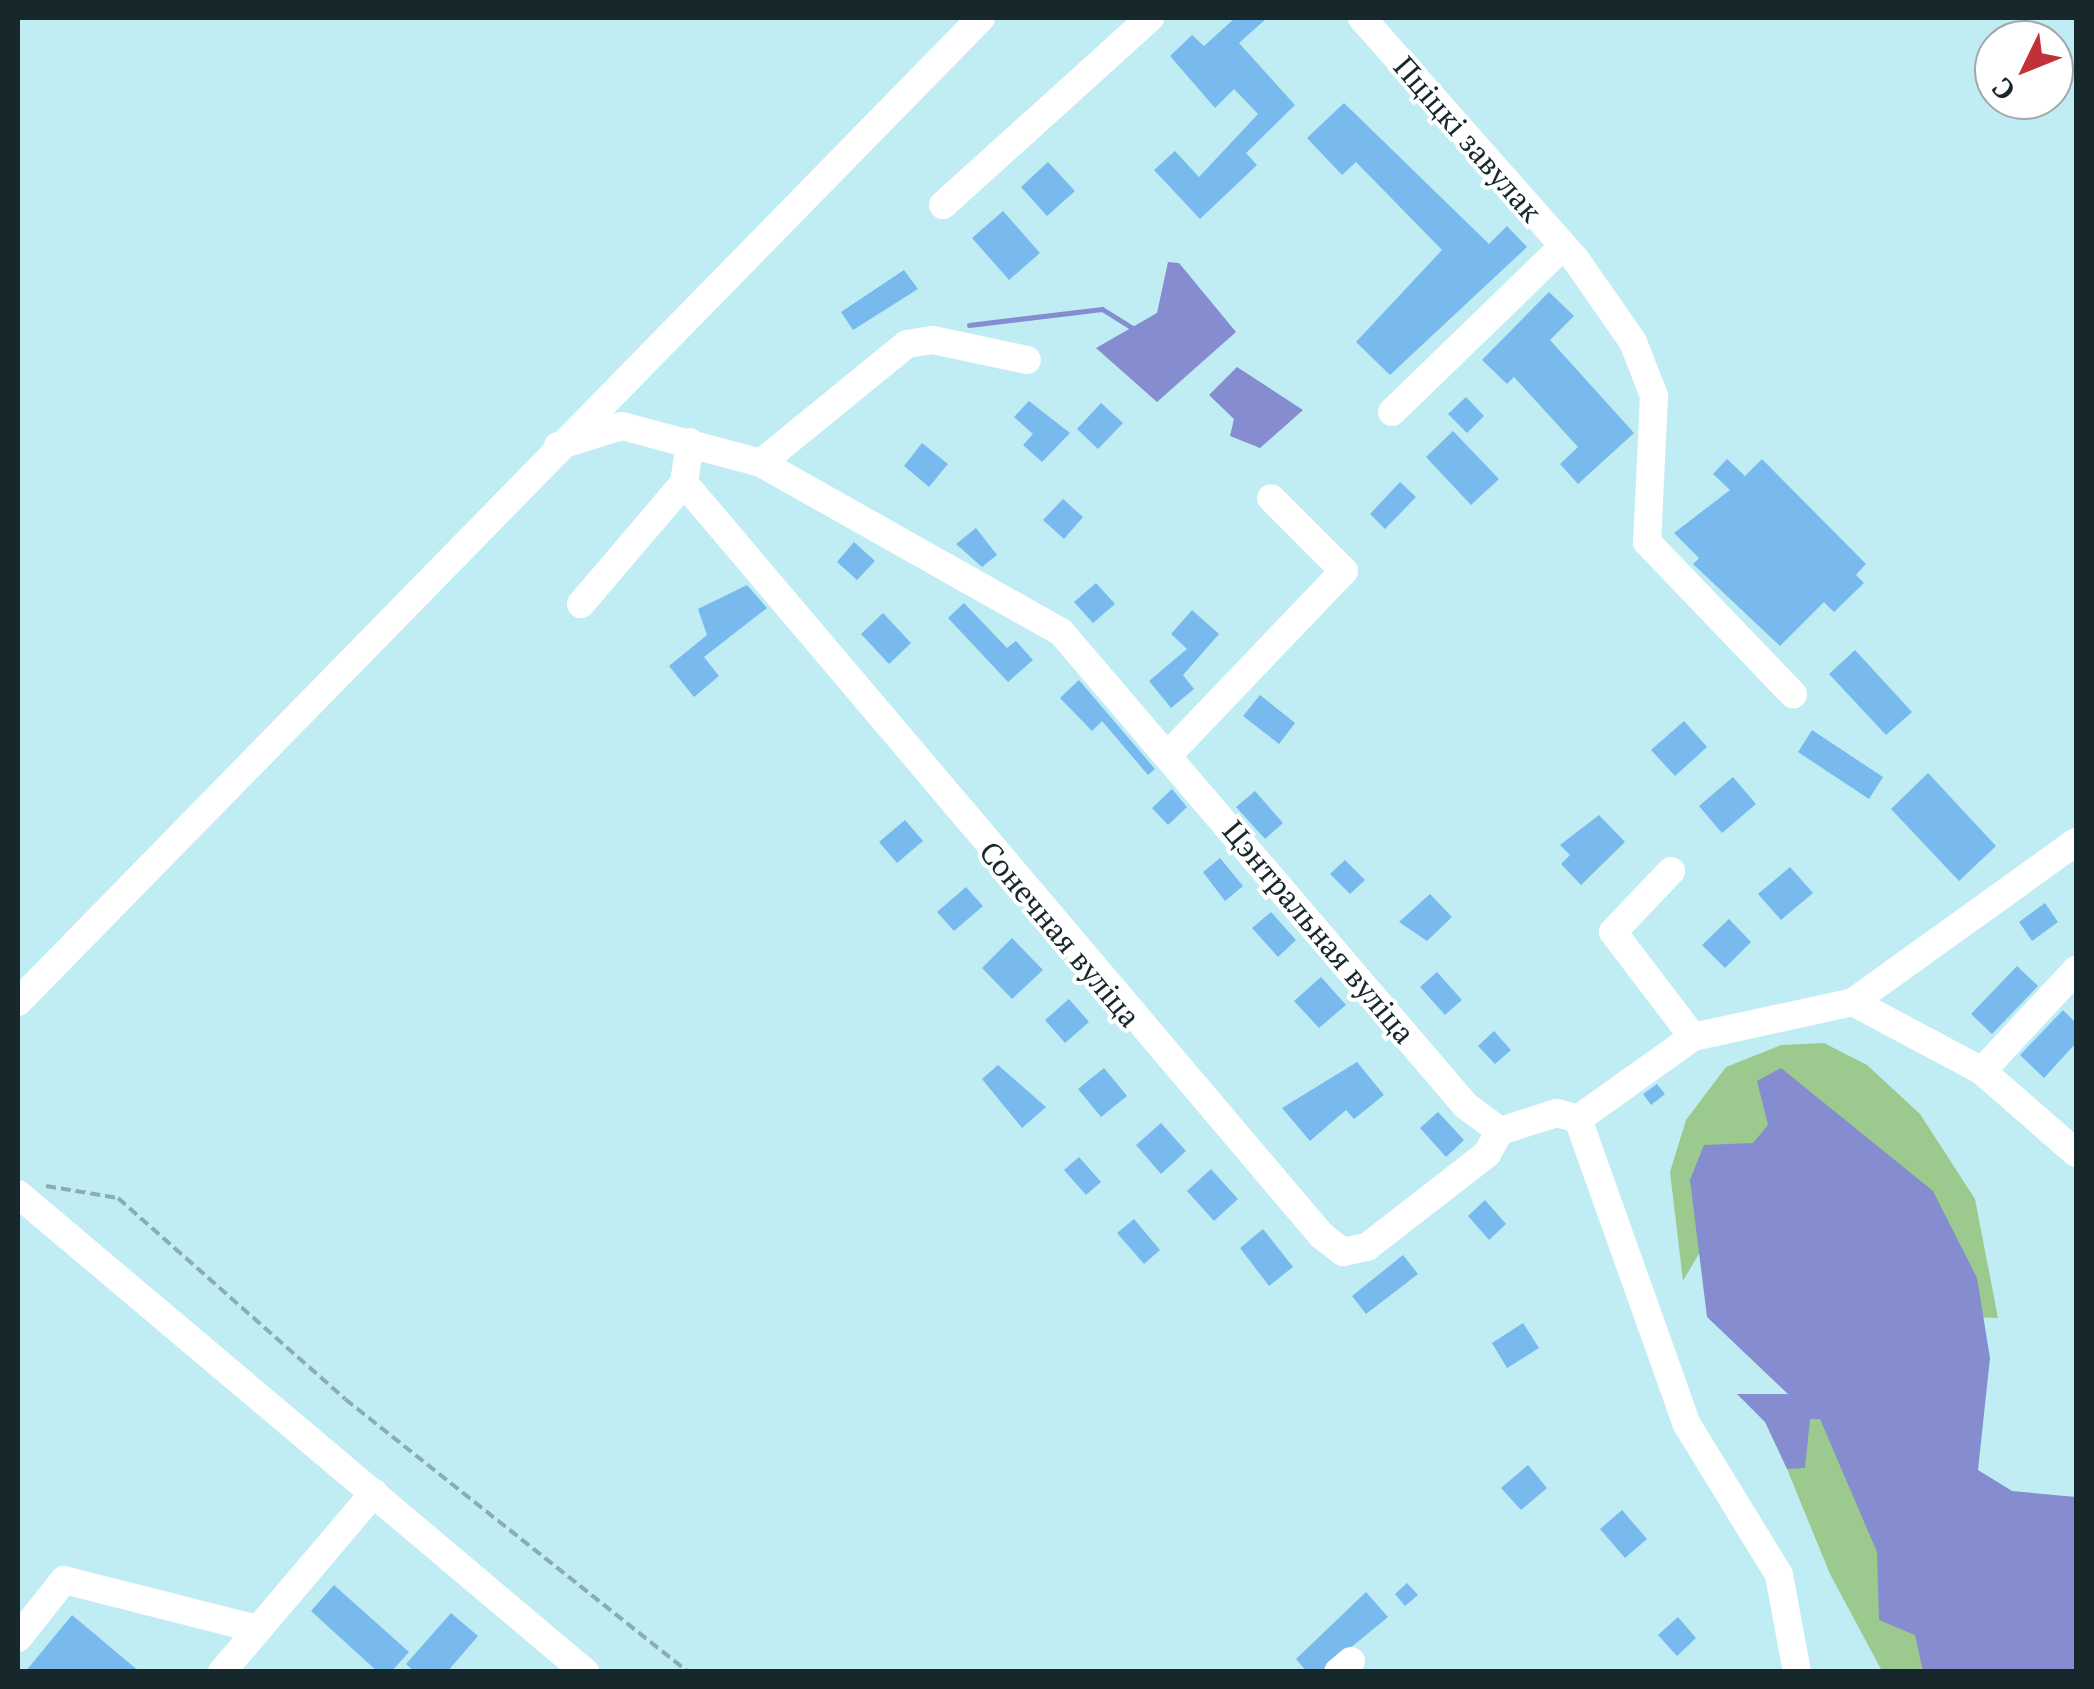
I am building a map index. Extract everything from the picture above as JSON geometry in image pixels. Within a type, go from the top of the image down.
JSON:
[{"type":"street","points":[[18,1002],[981,18]]},
{"type":"street","points":[[943,204],[1150,18]]},
{"type":"street","name":"Пціцкі завулак","points":[[1362,18],[1569,253],[1649,373],[1647,542],[1793,694]]},
{"type":"street","points":[[1392,412],[1569,253]]},
{"type":"street","points":[[760,462],[906,344],[933,340],[1027,360]]},
{"type":"street","points":[[636,367],[625,406],[646,429]]},
{"type":"street","name":"Цэнтральная вуліца","points":[[558,446],[596,429],[646,429],[760,462],[1061,632],[1466,1106],[1500,1131]]},
{"type":"street","points":[[581,604],[684,483],[690,442]]},
{"type":"street","name":"Сонечная вуліца","points":[[684,483],[1321,1236],[1342,1252],[1368,1247],[1488,1154],[1500,1131]]},
{"type":"street","points":[[1169,754],[1344,571],[1271,498]]},
{"type":"street","points":[[1578,1120],[1694,1037],[1854,1002],[2076,842]]},
{"type":"street","points":[[1671,871],[1612,932],[1694,1037]]},
{"type":"street","points":[[1982,1072],[2076,970]]},
{"type":"street","points":[[1854,1002],[1982,1072],[2076,1153]]},
{"type":"street","points":[[1500,1131],[1557,1114],[1578,1120]]},
{"type":"street","points":[[1578,1120],[1686,1422],[1779,1575],[1797,1672]]},
{"type":"street","points":[[26,1189],[585,1672]]},
{"type":"street","points":[[222,1672],[374,1493]]},
{"type":"street","points":[[18,1638],[64,1580],[258,1629]]},
{"type":"path","points":[[26,1189],[118,1198],[345,1399],[688,1672]]},
{"type":"green space","points":[[1824,1043],[1867,1065],[1920,1114],[1975,1199],[1998,1318],[1955,1316],[1782,1111],[1683,1281],[1670,1172],[1686,1120],[1726,1067],[1781,1045]]},
{"type":"green space","points":[[1823,1401],[1941,1671],[1882,1671],[1830,1574],[1787,1469],[1793,1437]]},
{"type":"water","points":[[1168,262],[1179,263],[1236,332],[1157,402],[1096,348],[1157,313]]},
{"type":"water","points":[[1237,367],[1303,410],[1260,448],[1230,436],[1234,419],[1209,395]]},
{"type":"water","points":[[1781,1068],[1933,1191],[1977,1278],[1990,1358],[1978,1470],[2012,1491],[2076,1497],[2076,1671],[1923,1671],[1915,1635],[1879,1620],[1877,1552],[1820,1419],[1810,1419],[1805,1468],[1787,1469],[1765,1422],[1737,1394],[1788,1394],[1707,1317],[1690,1180],[1704,1145],[1753,1143],[1768,1125],[1757,1081]]},
{"type":"building","points":[[1235,18],[1267,18],[1239,43],[1295,105],[1246,153],[1257,165],[1200,219],[1154,170],[1175,151],[1199,177],[1258,114],[1234,89],[1215,108],[1170,56],[1192,35],[1204,46]]},
{"type":"building","points":[[1344,103],[1489,244],[1507,226],[1527,247],[1390,375],[1356,342],[1442,250],[1356,162],[1342,175],[1307,138]]},
{"type":"building","points":[[1048,162],[1075,191],[1047,216],[1021,187]]},
{"type":"building","points":[[1003,211],[1040,253],[1009,280],[972,238]]},
{"type":"building","points":[[904,270],[918,289],[853,330],[841,312]]},
{"type":"building","points":[[1549,292],[1574,316],[1550,340],[1634,433],[1578,484],[1560,464],[1578,447],[1514,377],[1507,384],[1482,360]]},
{"type":"building","points":[[1466,397],[1484,416],[1467,433],[1448,414]]},
{"type":"building","points":[[1029,401],[1070,433],[1042,462],[1023,445],[1033,434],[1014,417]]},
{"type":"building","points":[[1101,403],[1123,423],[1098,449],[1077,429]]},
{"type":"building","points":[[1453,431],[1499,479],[1471,505],[1426,457]]},
{"type":"building","points":[[922,443],[948,464],[929,487],[904,466]]},
{"type":"building","points":[[1727,459],[1745,476],[1762,459],[1866,564],[1856,575],[1864,583],[1834,612],[1824,602],[1780,646],[1693,564],[1699,558],[1674,533],[1730,490],[1713,474]]},
{"type":"building","points":[[1400,482],[1416,497],[1385,529],[1370,514]]},
{"type":"building","points":[[1063,499],[1083,517],[1064,539],[1043,520]]},
{"type":"building","points":[[976,528],[997,555],[982,567],[956,544]]},
{"type":"building","points":[[854,542],[875,561],[857,580],[837,562]]},
{"type":"building","points":[[1096,583],[1115,604],[1093,623],[1074,602]]},
{"type":"building","points":[[747,585],[767,608],[704,657],[719,676],[694,697],[669,666],[707,635],[698,609]]},
{"type":"building","points":[[964,603],[1007,648],[1016,641],[1033,660],[1008,682],[948,618]]},
{"type":"building","points":[[1192,610],[1219,634],[1183,675],[1194,689],[1171,708],[1149,681],[1187,649],[1171,634]]},
{"type":"building","points":[[883,613],[911,643],[889,664],[861,634]]},
{"type":"building","points":[[1855,650],[1912,712],[1886,735],[1829,674]]},
{"type":"building","points":[[1079,680],[1155,769],[1148,775],[1102,721],[1092,731],[1060,698]]},
{"type":"building","points":[[1260,695],[1295,723],[1279,744],[1243,716]]},
{"type":"building","points":[[1684,721],[1707,747],[1675,776],[1651,750]]},
{"type":"building","points":[[1812,730],[1883,777],[1869,799],[1798,752]]},
{"type":"building","points":[[1928,773],[1996,846],[1959,881],[1891,809]]},
{"type":"building","points":[[1733,777],[1756,804],[1722,833],[1699,806]]},
{"type":"building","points":[[1172,789],[1187,807],[1168,825],[1152,808]]},
{"type":"building","points":[[1255,791],[1283,823],[1265,839],[1236,807]]},
{"type":"building","points":[[1599,815],[1625,842],[1581,885],[1561,864],[1570,855],[1560,845]]},
{"type":"building","points":[[905,820],[923,841],[897,863],[879,842]]},
{"type":"building","points":[[1220,858],[1243,886],[1225,901],[1203,872]]},
{"type":"building","points":[[1345,860],[1365,880],[1350,894],[1330,874]]},
{"type":"building","points":[[1790,867],[1813,893],[1781,920],[1758,894]]},
{"type":"building","points":[[966,887],[983,906],[954,931],[937,912]]},
{"type":"building","points":[[1430,894],[1452,917],[1427,941],[1399,922]]},
{"type":"building","points":[[2045,903],[2058,922],[2032,941],[2019,922]]},
{"type":"building","points":[[1271,912],[1296,940],[1278,957],[1252,928]]},
{"type":"building","points":[[1729,919],[1751,942],[1725,968],[1702,945]]},
{"type":"building","points":[[1012,938],[1043,970],[1012,999],[982,968]]},
{"type":"building","points":[[2017,966],[2038,986],[1992,1034],[1971,1014]]},
{"type":"building","points":[[1437,972],[1462,1000],[1445,1015],[1420,987]]},
{"type":"building","points":[[1321,977],[1346,1005],[1319,1028],[1294,1001]]},
{"type":"building","points":[[1069,999],[1089,1022],[1065,1043],[1045,1020]]},
{"type":"building","points":[[2063,1010],[2076,1023],[2076,1043],[2044,1078],[2020,1055]]},
{"type":"building","points":[[1494,1031],[1511,1050],[1495,1064],[1478,1046]]},
{"type":"building","points":[[1357,1062],[1384,1095],[1354,1119],[1346,1110],[1310,1141],[1282,1108]]},
{"type":"building","points":[[998,1065],[1046,1107],[1022,1128],[982,1079]]},
{"type":"building","points":[[1104,1068],[1127,1096],[1101,1117],[1078,1089]]},
{"type":"building","points":[[1657,1084],[1665,1094],[1651,1105],[1643,1094]]},
{"type":"building","points":[[1438,1112],[1464,1140],[1446,1157],[1420,1128]]},
{"type":"building","points":[[1161,1123],[1186,1151],[1161,1174],[1136,1145]]},
{"type":"building","points":[[1079,1157],[1101,1182],[1086,1195],[1064,1170]]},
{"type":"building","points":[[1211,1169],[1238,1199],[1214,1221],[1187,1191]]},
{"type":"building","points":[[1485,1200],[1506,1224],[1489,1240],[1468,1216]]},
{"type":"building","points":[[1134,1219],[1160,1250],[1144,1264],[1117,1233]]},
{"type":"building","points":[[1263,1229],[1293,1267],[1269,1286],[1240,1248]]},
{"type":"building","points":[[1403,1255],[1418,1274],[1366,1314],[1352,1296]]},
{"type":"building","points":[[1523,1323],[1539,1348],[1507,1368],[1492,1343]]},
{"type":"building","points":[[1528,1465],[1547,1488],[1521,1510],[1501,1488]]},
{"type":"building","points":[[1622,1510],[1647,1539],[1625,1558],[1600,1529]]},
{"type":"building","points":[[1407,1583],[1418,1595],[1405,1606],[1395,1594]]},
{"type":"building","points":[[334,1585],[409,1652],[391,1672],[378,1672],[311,1611]]},
{"type":"building","points":[[1366,1592],[1388,1617],[1321,1672],[1307,1672],[1296,1659]]},
{"type":"building","points":[[451,1613],[478,1636],[447,1672],[415,1672],[406,1664]]},
{"type":"building","points":[[72,1615],[140,1672],[25,1672]]},
{"type":"building","points":[[1678,1617],[1696,1638],[1677,1656],[1658,1635]]},
{"type":"waterway","points":[[969,325],[1102,309],[1136,330]]}]
